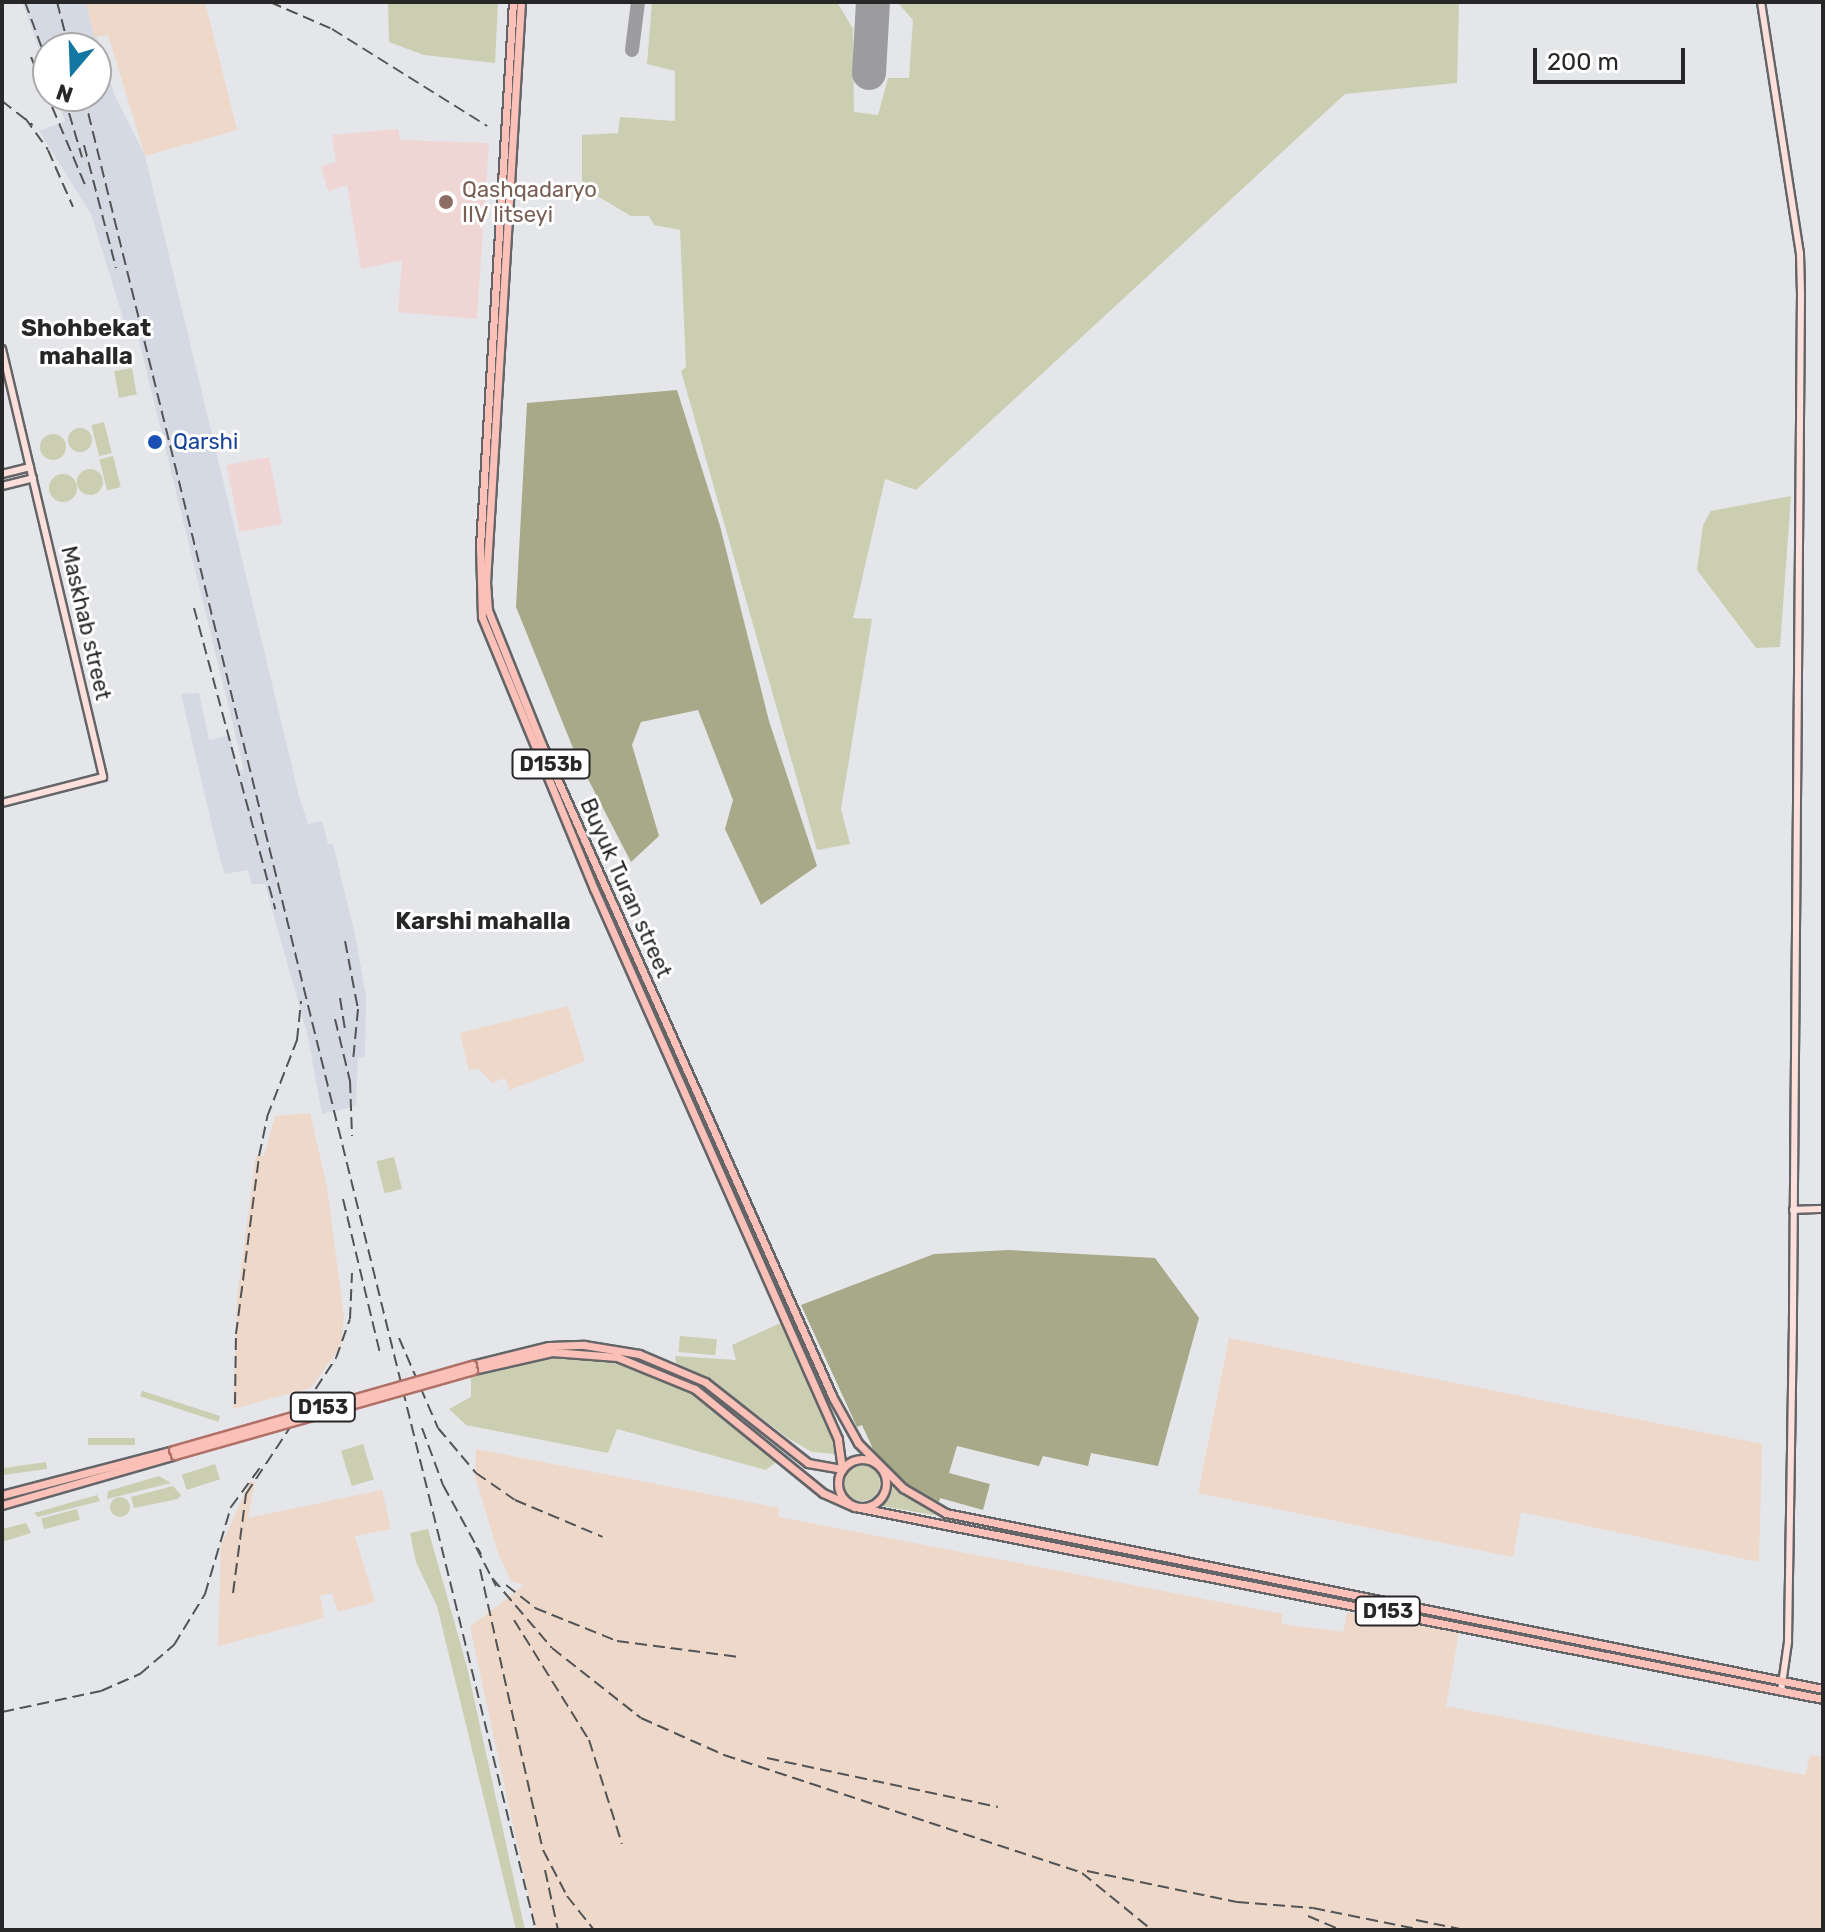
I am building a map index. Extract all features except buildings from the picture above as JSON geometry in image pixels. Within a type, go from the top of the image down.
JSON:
[{"type":"main road","name":"Buyuk Turan street","points":[[513,2],[479,602],[511,694],[833,1427],[842,1450],[842,1469]]},
{"type":"main road","name":"Buyuk Turan street","points":[[521,2],[486,596],[497,639],[833,1398],[858,1443],[879,1466]]},
{"type":"main road","name":"D153","points":[[2,1505],[31,1492],[472,1367],[549,1346],[584,1345],[639,1354],[705,1382],[808,1463],[842,1469],[860,1459],[879,1466],[922,1501],[969,1518],[1823,1689]]},
{"type":"main road","name":"D153","points":[[472,1367],[527,1355],[574,1351],[652,1368],[695,1389],[823,1493],[855,1507],[1823,1699]]},
{"type":"main road","points":[[842,1469],[839,1492],[855,1507],[871,1506],[883,1496],[886,1480],[879,1466]]},
{"type":"main road","name":"D153","points":[[2,1495],[31,1492]]},
{"type":"street","points":[[1761,2],[1800,270],[1788,1642],[1781,1691]]},
{"type":"street","points":[[2,349],[30,467],[2,474]]},
{"type":"street","name":"Maskhab street","points":[[2,803],[103,777],[30,467]]},
{"type":"street","points":[[2,486],[33,478]]},
{"type":"street","points":[[637,981],[647,978]]},
{"type":"street","points":[[1793,1210],[1823,1209]]},
{"type":"shaded area","points":[[22,2],[86,2],[95,32],[33,32]]},
{"type":"shaded area","points":[[86,2],[205,2],[237,130],[145,156],[112,48],[112,32],[93,32]]},
{"type":"shaded area","points":[[112,87],[145,156],[299,796],[308,824],[322,821],[328,844],[333,844],[356,939],[366,997],[365,1056],[358,1058],[356,1106],[322,1114],[308,1037],[265,884],[252,884],[248,870],[225,874],[218,851],[181,694],[199,693],[209,740],[230,735],[238,771],[244,770],[137,332],[128,334],[91,214],[39,131],[65,121],[62,112],[112,112]]},
{"type":"shaded area","name":"Qashqadaryo IIV litseyi","points":[[398,129],[400,140],[489,143],[477,319],[398,312],[402,260],[361,269],[347,185],[328,191],[321,166],[336,162],[332,135]]},
{"type":"shaded area","points":[[269,457],[282,524],[240,532],[227,465]]},
{"type":"shaded area","points":[[568,1006],[585,1061],[510,1090],[505,1078],[492,1083],[478,1068],[469,1071],[460,1033]]},
{"type":"shaded area","points":[[310,1113],[327,1187],[344,1317],[341,1346],[311,1388],[233,1409],[237,1298],[256,1155],[264,1156],[275,1116]]},
{"type":"shaded area","points":[[1229,1338],[1762,1444],[1759,1562],[1521,1512],[1513,1557],[1198,1493]]},
{"type":"shaded area","points":[[476,1449],[779,1508],[779,1517],[1283,1614],[1281,1624],[1343,1632],[1347,1612],[1459,1632],[1446,1706],[1805,1775],[1810,1755],[1823,1757],[1823,1930],[536,1930],[470,1627],[524,1585],[511,1581],[498,1553],[475,1476]]},
{"type":"shaded area","points":[[250,1481],[255,1482],[248,1518],[382,1490],[391,1529],[355,1536],[375,1602],[338,1612],[332,1593],[320,1596],[324,1618],[218,1646],[221,1546]]},
{"type":"green space","points":[[388,2],[498,2],[495,63],[424,55],[389,42]]},
{"type":"green space","points":[[652,2],[837,2],[853,29],[854,112],[878,115],[888,78],[909,78],[913,20],[897,2],[1459,2],[1457,83],[1345,94],[916,490],[885,479],[853,618],[872,619],[841,809],[850,844],[817,850],[681,371],[686,367],[680,230],[654,225],[649,216],[631,216],[582,187],[582,135],[618,133],[620,117],[675,121],[675,71],[647,64]]},
{"type":"green space","points":[[132,368],[137,395],[119,398],[114,371]]},
{"type":"green space","points":[[677,390],[720,526],[769,721],[817,866],[761,905],[725,829],[733,800],[698,710],[641,722],[632,745],[659,836],[631,862],[577,758],[516,607],[527,403]]},
{"type":"green space","points":[[104,422],[112,453],[99,456],[91,425]]},
{"type":"green space","points":[[80,428],[89,431],[92,440],[89,449],[80,452],[71,449],[68,440],[71,431]]},
{"type":"green space","points":[[53,434],[62,438],[66,447],[62,456],[53,460],[44,456],[40,447],[44,438]]},
{"type":"green space","points":[[113,456],[121,487],[107,490],[99,459]]},
{"type":"green space","points":[[90,469],[99,473],[103,482],[99,491],[90,495],[81,491],[77,482],[81,473]]},
{"type":"green space","points":[[63,474],[73,478],[77,488],[73,498],[63,502],[53,498],[49,488],[53,478]]},
{"type":"green space","points":[[1791,496],[1780,647],[1756,648],[1697,570],[1703,525],[1711,511]]},
{"type":"green space","points":[[394,1157],[402,1189],[385,1193],[377,1161]]},
{"type":"green space","points":[[1009,1250],[1155,1258],[1199,1318],[1158,1466],[1091,1453],[1088,1466],[1043,1456],[1039,1466],[957,1446],[949,1473],[990,1484],[983,1510],[940,1498],[939,1502],[900,1480],[873,1449],[862,1425],[857,1427],[801,1305],[934,1254]]},
{"type":"green space","points":[[783,1322],[837,1448],[835,1454],[812,1452],[788,1438],[712,1381],[676,1363],[675,1356],[736,1360],[732,1345]]},
{"type":"green space","points":[[680,1336],[717,1339],[715,1355],[679,1352]]},
{"type":"green space","points":[[578,1354],[618,1361],[688,1391],[776,1462],[766,1470],[617,1429],[608,1453],[466,1425],[449,1409],[471,1397],[471,1376],[536,1357]]},
{"type":"green space","points":[[142,1391],[220,1416],[218,1422],[140,1396]]},
{"type":"green space","points":[[88,1438],[135,1438],[135,1445],[88,1445]]},
{"type":"green space","points":[[363,1444],[374,1479],[352,1486],[341,1451]]},
{"type":"green space","points":[[46,1462],[47,1469],[2,1475],[2,1468]]},
{"type":"green space","points":[[215,1464],[220,1479],[187,1490],[182,1475]]},
{"type":"green space","points":[[862,1465],[875,1470],[880,1483],[875,1496],[862,1501],[849,1496],[844,1483],[849,1470]]},
{"type":"green space","points":[[159,1476],[171,1483],[107,1499],[108,1491]]},
{"type":"green space","points":[[891,1483],[905,1495],[939,1516],[882,1506]]},
{"type":"green space","points":[[173,1486],[181,1495],[178,1499],[134,1508],[131,1497]]},
{"type":"green space","points":[[97,1495],[100,1501],[38,1517],[34,1513]]},
{"type":"green space","points":[[120,1497],[127,1500],[130,1507],[127,1514],[120,1517],[113,1514],[110,1507],[113,1500]]},
{"type":"green space","points":[[77,1509],[80,1520],[44,1529],[41,1519]]},
{"type":"green space","points":[[26,1523],[31,1533],[2,1542],[2,1529]]},
{"type":"green space","points":[[428,1529],[467,1667],[525,1930],[516,1930],[437,1606],[416,1562],[410,1533]]},
{"type":"taxiway","points":[[632,50],[638,2]]},
{"type":"runway","points":[[869,73],[873,2]]},
{"type":"railway","points":[[25,2],[36,32]]},
{"type":"railway","points":[[57,2],[65,32]]},
{"type":"railway","points":[[270,2],[332,29],[487,126]]},
{"type":"railway","points":[[31,57],[86,187]]},
{"type":"railway","points":[[2,101],[33,125]]},
{"type":"railway","points":[[69,112],[82,157]]},
{"type":"railway","points":[[88,112],[536,1930]]},
{"type":"railway","points":[[25,118],[48,150],[73,207]]},
{"type":"railway","points":[[84,145],[116,268]]},
{"type":"railway","points":[[194,608],[275,909]]},
{"type":"railway","points":[[345,941],[358,1009],[353,1061]]},
{"type":"railway","points":[[340,998],[345,1029]]},
{"type":"railway","points":[[235,1404],[236,1334],[259,1156],[267,1117],[297,1040],[301,1001]]},
{"type":"railway","points":[[335,1019],[350,1081],[352,1136]]},
{"type":"railway","points":[[343,1199],[380,1353]]},
{"type":"railway","points":[[233,1593],[246,1494],[336,1358],[350,1319],[352,1273]]},
{"type":"railway","points":[[399,1338],[438,1428],[476,1473],[515,1500],[603,1537]]},
{"type":"railway","points":[[422,1428],[443,1485],[481,1554]]},
{"type":"railway","points":[[2,1712],[101,1691],[140,1674],[174,1645],[205,1594],[231,1507],[262,1465]]},
{"type":"railway","points":[[476,1547],[496,1586]]},
{"type":"railway","points":[[480,1569],[543,1850],[567,1896],[594,1930]]},
{"type":"railway","points":[[492,1578],[552,1648],[641,1718],[724,1755],[1082,1873],[1152,1930]]},
{"type":"railway","points":[[506,1585],[535,1608],[617,1641],[739,1657]]},
{"type":"railway","points":[[514,1620],[589,1740],[622,1844]]},
{"type":"railway","points":[[767,1758],[998,1807]]},
{"type":"railway","points":[[545,1870],[558,1930]]},
{"type":"railway","points":[[1087,1871],[1237,1902],[1313,1908],[1422,1930]]},
{"type":"railway","points":[[1308,1916],[1341,1930]]},
{"type":"railway","points":[[1416,1920],[1465,1930]]},
{"type":"place","name":"Qashqadaryo IIV litseyi","points":[[446,202]]},
{"type":"place","name":"Qarshi","points":[[155,442]]},
{"type":"district","name":"Shohbekat mahalla","points":[[86,343]]},
{"type":"district","name":"Karshi mahalla","points":[[483,922]]}]
